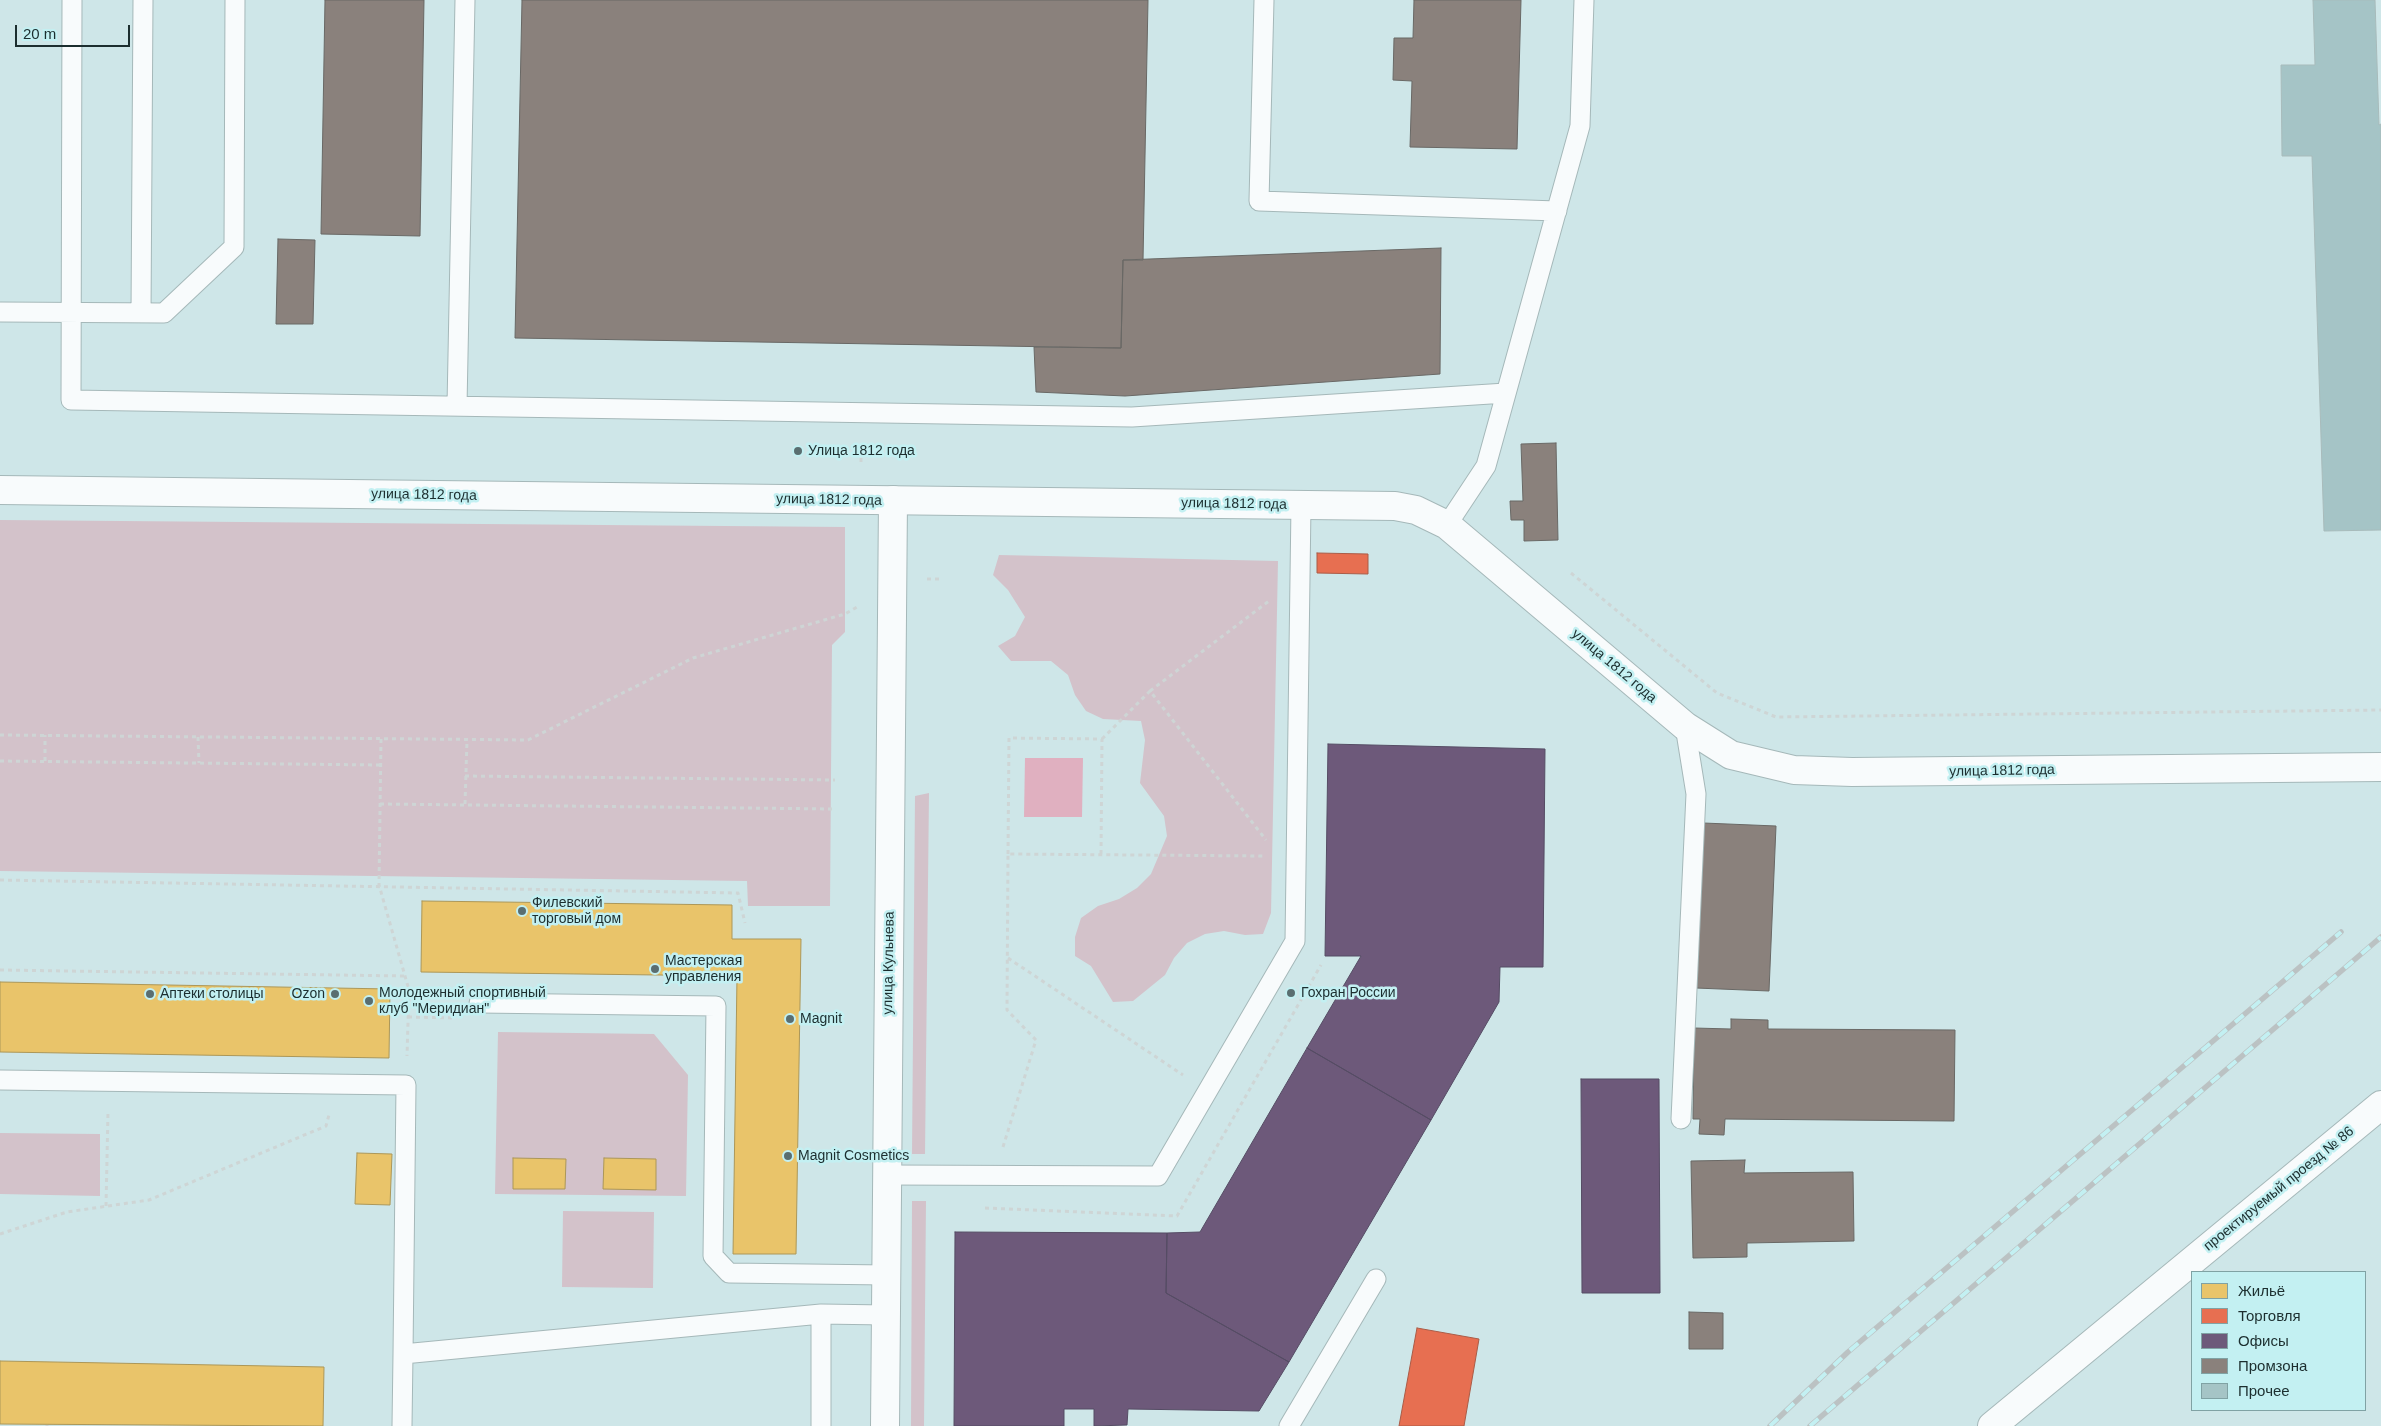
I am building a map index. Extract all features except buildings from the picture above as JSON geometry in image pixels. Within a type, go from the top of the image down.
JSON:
[{"type":"street","name":"улица 1812 года","points":[[0,490],[1395,506],[1416,510],[1447,525],[1684,726],[1731,754],[1794,770],[1852,772],[2381,767]]},
{"type":"street","name":"улица Кульнева","points":[[885,1426],[893,500]]},
{"type":"street","name":"проектируемый проезд № 86","points":[[1992,1426],[2381,1106]]},
{"type":"lane","points":[[72,0],[70,400],[1132,417],[1506,393]]},
{"type":"lane","points":[[141,313],[143,0]]},
{"type":"lane","points":[[0,312],[164,313],[234,247],[235,0]]},
{"type":"lane","points":[[457,406],[465,0]]},
{"type":"lane","points":[[1264,0],[1259,200],[1557,212]]},
{"type":"lane","points":[[1447,525],[1486,466],[1580,126],[1584,0]]},
{"type":"lane","points":[[887,1174],[1158,1176],[1295,941],[1288,856],[1301,505]]},
{"type":"lane","points":[[1681,1119],[1696,794],[1684,726]]},
{"type":"lane","points":[[479,1003],[716,1006],[713,1256],[729,1273],[886,1275]]},
{"type":"lane","points":[[0,1080],[406,1085],[402,1426]]},
{"type":"lane","points":[[1289,1426],[1376,1279]]},
{"type":"lane","points":[[403,1354],[821,1314],[886,1315]]},
{"type":"lane","points":[[821,1314],[822,1426]]},
{"type":"path","points":[[861,462],[862,452]]},
{"type":"path","points":[[1571,573],[1717,693],[1776,718],[2381,710]]},
{"type":"path","points":[[925,579],[944,579]]},
{"type":"path","points":[[1101,854],[1102,739],[1150,691],[1277,595]]},
{"type":"path","points":[[0,735],[528,740],[693,658],[845,614],[864,603]]},
{"type":"path","points":[[1150,691],[1288,856]]},
{"type":"path","points":[[45,735],[45,761]]},
{"type":"path","points":[[198,737],[199,763]]},
{"type":"path","points":[[994,1175],[1036,1040],[1007,1010],[1009,738],[1102,739]]},
{"type":"path","points":[[381,739],[379,885],[409,990],[406,1085]]},
{"type":"path","points":[[465,804],[466,740]]},
{"type":"path","points":[[0,761],[381,765]]},
{"type":"path","points":[[466,776],[835,780]]},
{"type":"path","points":[[380,804],[835,809]]},
{"type":"path","points":[[1008,854],[1288,856]]},
{"type":"path","points":[[0,880],[379,885],[436,889],[738,893],[745,923]]},
{"type":"path","points":[[1007,958],[1208,1092]]},
{"type":"path","points":[[985,1208],[1177,1216],[1321,966]]},
{"type":"path","points":[[0,970],[406,976]]},
{"type":"path","points":[[408,1017],[462,1018]]},
{"type":"path","points":[[106,1206],[109,1082]]},
{"type":"path","points":[[0,1234],[67,1212],[149,1200],[326,1126],[338,1084]]},
{"type":"shaded area","points":[[0,520],[845,527],[845,632],[832,645],[830,906],[748,906],[747,881],[0,871]]},
{"type":"shaded area","points":[[999,555],[1278,561],[1271,913],[1263,934],[1245,935],[1224,931],[1205,934],[1187,943],[1174,958],[1165,975],[1133,1001],[1113,1002],[1091,966],[1075,956],[1075,937],[1081,918],[1098,906],[1119,899],[1137,888],[1151,874],[1167,836],[1164,816],[1140,783],[1145,740],[1141,721],[1103,719],[1086,711],[1075,695],[1068,675],[1051,661],[1011,661],[998,646],[1015,636],[1025,617],[1008,590],[993,575]]},
{"type":"shaded area","points":[[1025,758],[1083,758],[1082,817],[1024,817]]},
{"type":"shaded area","points":[[929,793],[925,1154],[912,1154],[915,796]]},
{"type":"shaded area","points":[[498,1032],[654,1034],[688,1075],[686,1196],[495,1194]]},
{"type":"shaded area","points":[[0,1133],[100,1134],[100,1196],[0,1194]]},
{"type":"shaded area","points":[[912,1201],[926,1201],[924,1426],[911,1426]]},
{"type":"shaded area","points":[[563,1211],[654,1212],[653,1288],[562,1287]]},
{"type":"railway","points":[[1770,1426],[1848,1352],[2341,932]]},
{"type":"railway","points":[[1810,1426],[2381,937]]},
{"type":"place","name":"Улица 1812 года","points":[[798,451]]},
{"type":"place","name":"Филевский торговый дом","points":[[522,911]]},
{"type":"place","name":"Мастерская управления","points":[[655,969]]},
{"type":"place","name":"Гохран России","points":[[1291,993]]},
{"type":"place","name":"Аптеки столицы","points":[[150,994]]},
{"type":"place","name":"Ozon","points":[[335,994]]},
{"type":"place","name":"Молодежный спортивный клуб \"Меридиан\"","points":[[369,1001]]},
{"type":"place","name":"Magnit","points":[[790,1019]]},
{"type":"place","name":"Magnit Cosmetics","points":[[788,1156]]}]
